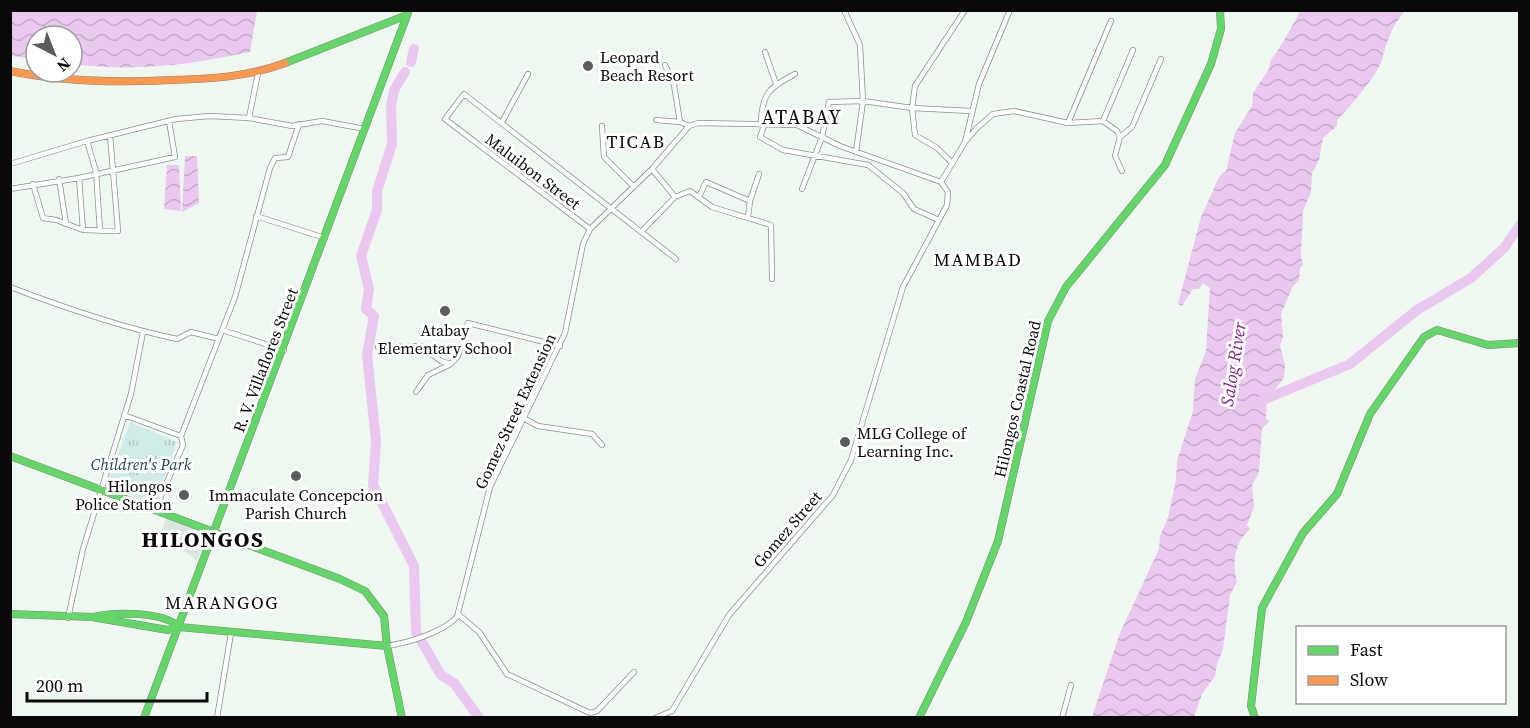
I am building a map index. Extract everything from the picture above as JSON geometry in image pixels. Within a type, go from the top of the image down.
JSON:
[{"type":"street","points":[[844,10],[860,45],[863,101],[856,152]]},
{"type":"street","points":[[952,163],[937,148],[915,135],[912,108],[915,86],[965,10]]},
{"type":"street","points":[[965,142],[979,84],[1010,10]]},
{"type":"street","name":"Hilongos Coastal Road","points":[[919,717],[966,622],[998,542],[1048,321],[1066,287],[1165,165],[1211,64],[1221,29],[1220,10]]},
{"type":"street","points":[[10,71],[53,80],[107,83],[178,81],[258,73],[408,13]]},
{"type":"street","name":"R. V. Villaflores Street","points":[[144,717],[284,350],[408,13]]},
{"type":"street","points":[[1068,123],[1111,21]]},
{"type":"street","points":[[1103,122],[1133,50]]},
{"type":"street","points":[[765,52],[776,84]]},
{"type":"street","points":[[1122,171],[1115,156],[1120,137],[1132,127],[1161,59]]},
{"type":"street","points":[[665,65],[674,86],[680,122]]},
{"type":"street","points":[[249,118],[258,73]]},
{"type":"street","points":[[528,74],[502,122],[676,259]]},
{"type":"street","points":[[795,74],[776,84],[767,93],[762,103],[763,123],[760,137],[762,140],[783,150],[868,165],[903,193],[914,209],[939,220]]},
{"type":"street","name":"Maluibon Street","points":[[502,122],[464,94],[445,119],[590,230]]},
{"type":"street","points":[[802,189],[822,137],[829,102],[863,101],[912,108],[971,111]]},
{"type":"street","points":[[656,120],[680,122],[689,126],[698,123],[797,125],[856,152],[941,182],[965,142],[984,121],[1004,111],[1014,111],[1068,123],[1103,122],[1117,130],[1120,137]]},
{"type":"street","points":[[10,164],[110,135],[169,121],[210,116],[299,124],[322,121],[365,129]]},
{"type":"street","points":[[10,189],[59,179],[79,178],[96,172],[175,156],[169,121]]},
{"type":"street","points":[[155,510],[183,445],[182,436],[235,297],[270,168],[275,158],[288,157],[299,124]]},
{"type":"street","points":[[602,126],[604,157],[634,187]]},
{"type":"street","name":"Gomez Street Extension","points":[[458,614],[490,487],[566,333],[583,244],[590,230],[652,169],[689,126]]},
{"type":"street","points":[[33,184],[43,218],[83,230],[118,231],[110,135]]},
{"type":"street","points":[[87,141],[96,172],[100,231]]},
{"type":"street","points":[[652,169],[675,197]]},
{"type":"street","points":[[748,217],[750,201],[759,174]]},
{"type":"street","points":[[79,178],[83,230]]},
{"type":"street","points":[[59,179],[66,224]]},
{"type":"street","points":[[699,197],[706,182],[750,201]]},
{"type":"street","name":"Gomez Street","points":[[672,711],[729,615],[833,495],[850,460],[903,287],[946,205],[948,192],[941,182]]},
{"type":"street","points":[[642,231],[675,197],[690,190],[712,207],[769,224],[772,228],[772,279]]},
{"type":"street","points":[[256,216],[325,237]]},
{"type":"street","points":[[10,287],[60,306],[143,332],[177,339],[191,332],[219,339]]},
{"type":"street","points":[[416,392],[428,375],[451,364],[458,356],[468,323],[560,346]]},
{"type":"street","points":[[222,330],[284,350]]},
{"type":"street","points":[[1255,717],[1251,706],[1262,608],[1291,551],[1303,533],[1337,494],[1370,414],[1410,354],[1424,337],[1437,330],[1475,344],[1500,348],[1520,343]]},
{"type":"street","points":[[68,618],[83,549],[124,415],[143,332]]},
{"type":"street","points":[[378,347],[421,346],[441,361],[451,364]]},
{"type":"street","points":[[124,415],[182,436]]},
{"type":"street","points":[[525,419],[538,426],[592,434],[602,445]]},
{"type":"street","points":[[11,459],[215,532],[365,591],[384,616],[387,646],[402,717]]},
{"type":"street","points":[[10,614],[68,618],[92,617],[115,612],[172,620],[179,627],[387,646],[450,623],[458,614],[479,632],[507,674],[595,717]]},
{"type":"street","points":[[217,717],[231,633]]},
{"type":"street","points":[[590,713],[597,711],[634,672]]},
{"type":"street","points":[[1062,717],[1071,685]]},
{"type":"street","points":[[655,717],[672,711],[672,717]]},
{"type":"green space","name":"Children's Park","points":[[130,422],[177,442],[155,503],[106,487]]},
{"type":"shaded area","points":[[169,511],[210,527],[197,561],[161,532]]},
{"type":"water","points":[[11,10],[257,10],[250,52],[161,66],[84,65],[84,24],[24,24],[24,58],[11,56]]},
{"type":"water","name":"Salog River","points":[[1300,11],[1405,11],[1393,29],[1375,74],[1337,120],[1337,126],[1323,138],[1319,160],[1312,173],[1311,192],[1303,211],[1301,255],[1303,265],[1300,268],[1299,280],[1293,286],[1281,314],[1283,337],[1280,346],[1285,365],[1284,378],[1267,399],[1266,418],[1269,422],[1262,428],[1259,472],[1252,485],[1254,507],[1247,525],[1250,529],[1241,541],[1236,554],[1237,582],[1230,595],[1223,649],[1215,676],[1202,694],[1194,717],[1092,717],[1120,633],[1159,549],[1160,536],[1168,518],[1176,480],[1177,461],[1193,411],[1195,379],[1206,351],[1210,288],[1203,283],[1199,289],[1193,289],[1182,306],[1178,304],[1201,217],[1219,177],[1226,171],[1235,133],[1252,106],[1253,93],[1269,69],[1271,59]]},
{"type":"water","points":[[185,156],[197,156],[199,203],[182,212]]},
{"type":"water","points":[[167,165],[179,165],[181,211],[164,209]]},
{"type":"waterway","points":[[411,62],[414,49]]},
{"type":"waterway","points":[[405,72],[394,90],[391,106],[392,144],[377,191],[377,210],[361,256],[369,289],[366,309],[374,316],[367,355],[376,441],[373,485],[414,566],[416,632],[441,675],[454,683],[479,718]]},
{"type":"waterway","points":[[1256,403],[1350,364],[1417,310],[1471,278],[1504,248],[1520,225]]},
{"type":"traffic: fast","points":[[144,718],[409,10]]},
{"type":"traffic: fast","points":[[919,718],[966,622],[998,541],[1048,321],[1066,287],[1165,165],[1211,64],[1221,29],[1220,10]]},
{"type":"traffic: fast","points":[[285,63],[407,15]]},
{"type":"traffic: fast","points":[[1255,718],[1251,706],[1262,608],[1303,533],[1337,494],[1370,414],[1424,337],[1437,330],[1488,345],[1520,343]]},
{"type":"traffic: fast","points":[[10,456],[340,579],[365,591],[384,616],[387,646],[402,718]]},
{"type":"traffic: fast","points":[[10,614],[92,617],[168,630],[179,627],[387,646]]},
{"type":"traffic: fast","points":[[93,617],[113,614],[151,615],[172,622],[179,627]]},
{"type":"traffic: slow","points":[[10,71],[70,79],[151,81],[229,76],[285,63]]},
{"type":"place","name":"Leopard Beach Resort","points":[[588,66]]},
{"type":"place","name":"Atabay Elementary School","points":[[445,311]]},
{"type":"place","name":"MLG College of Learning Inc.","points":[[845,442]]},
{"type":"place","name":"Immaculate Concepcion Parish Church","points":[[296,476]]},
{"type":"place","name":"Hilongos Police Station","points":[[184,495]]},
{"type":"district","name":"ATABAY","points":[[802,117]]},
{"type":"district","name":"TICAB","points":[[636,141]]},
{"type":"district","name":"MAMBAD","points":[[978,259]]},
{"type":"district","name":"HILONGOS","points":[[203,539]]},
{"type":"district","name":"MARANGOG","points":[[222,602]]}]
